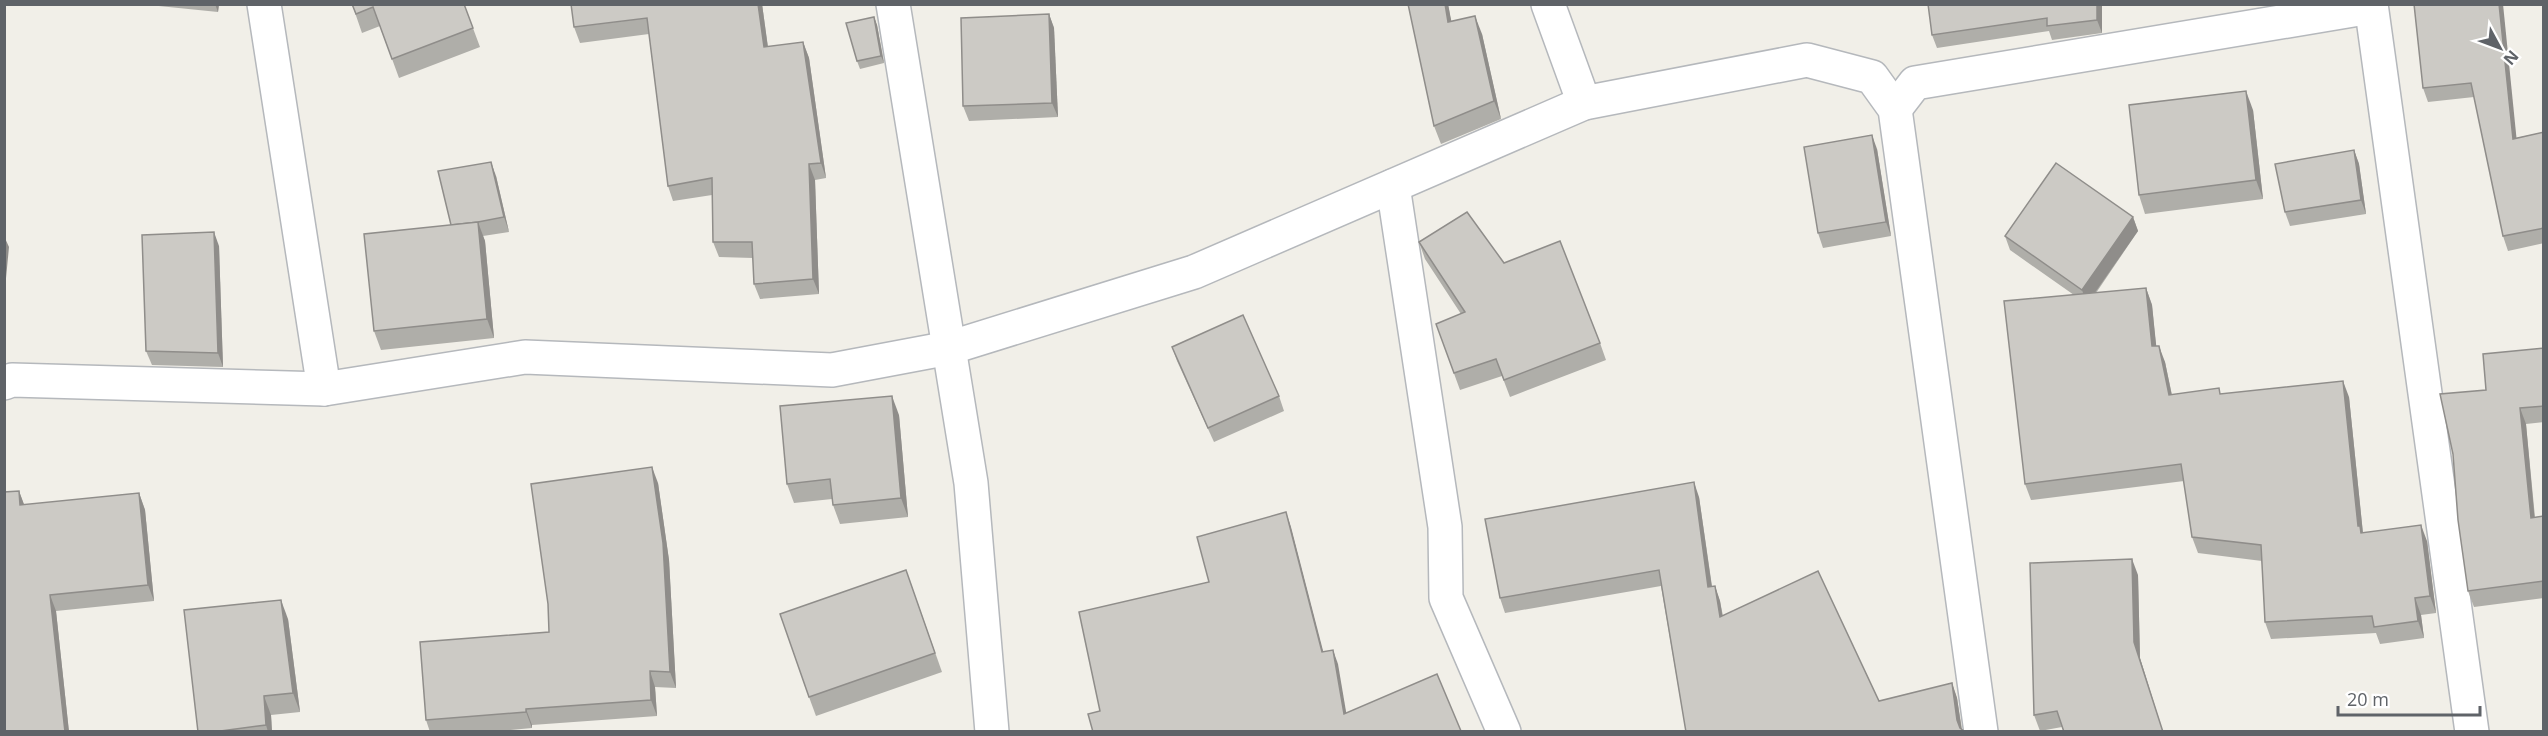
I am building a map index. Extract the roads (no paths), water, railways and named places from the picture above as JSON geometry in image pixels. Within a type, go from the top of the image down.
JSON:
[{"type":"street","points":[[264,4],[324,389]]},
{"type":"street","points":[[893,4],[971,483],[992,732]]},
{"type":"street","points":[[1548,4],[1584,103]]},
{"type":"street","points":[[1895,109],[1915,83],[2371,6],[2472,732]]},
{"type":"street","points":[[4,383],[12,380],[324,389],[525,357],[832,370],[949,348],[1194,272],[1584,103],[1807,60],[1872,77],[1895,109],[1981,732]]},
{"type":"street","points":[[1393,186],[1445,527],[1446,598],[1504,732]]}]
